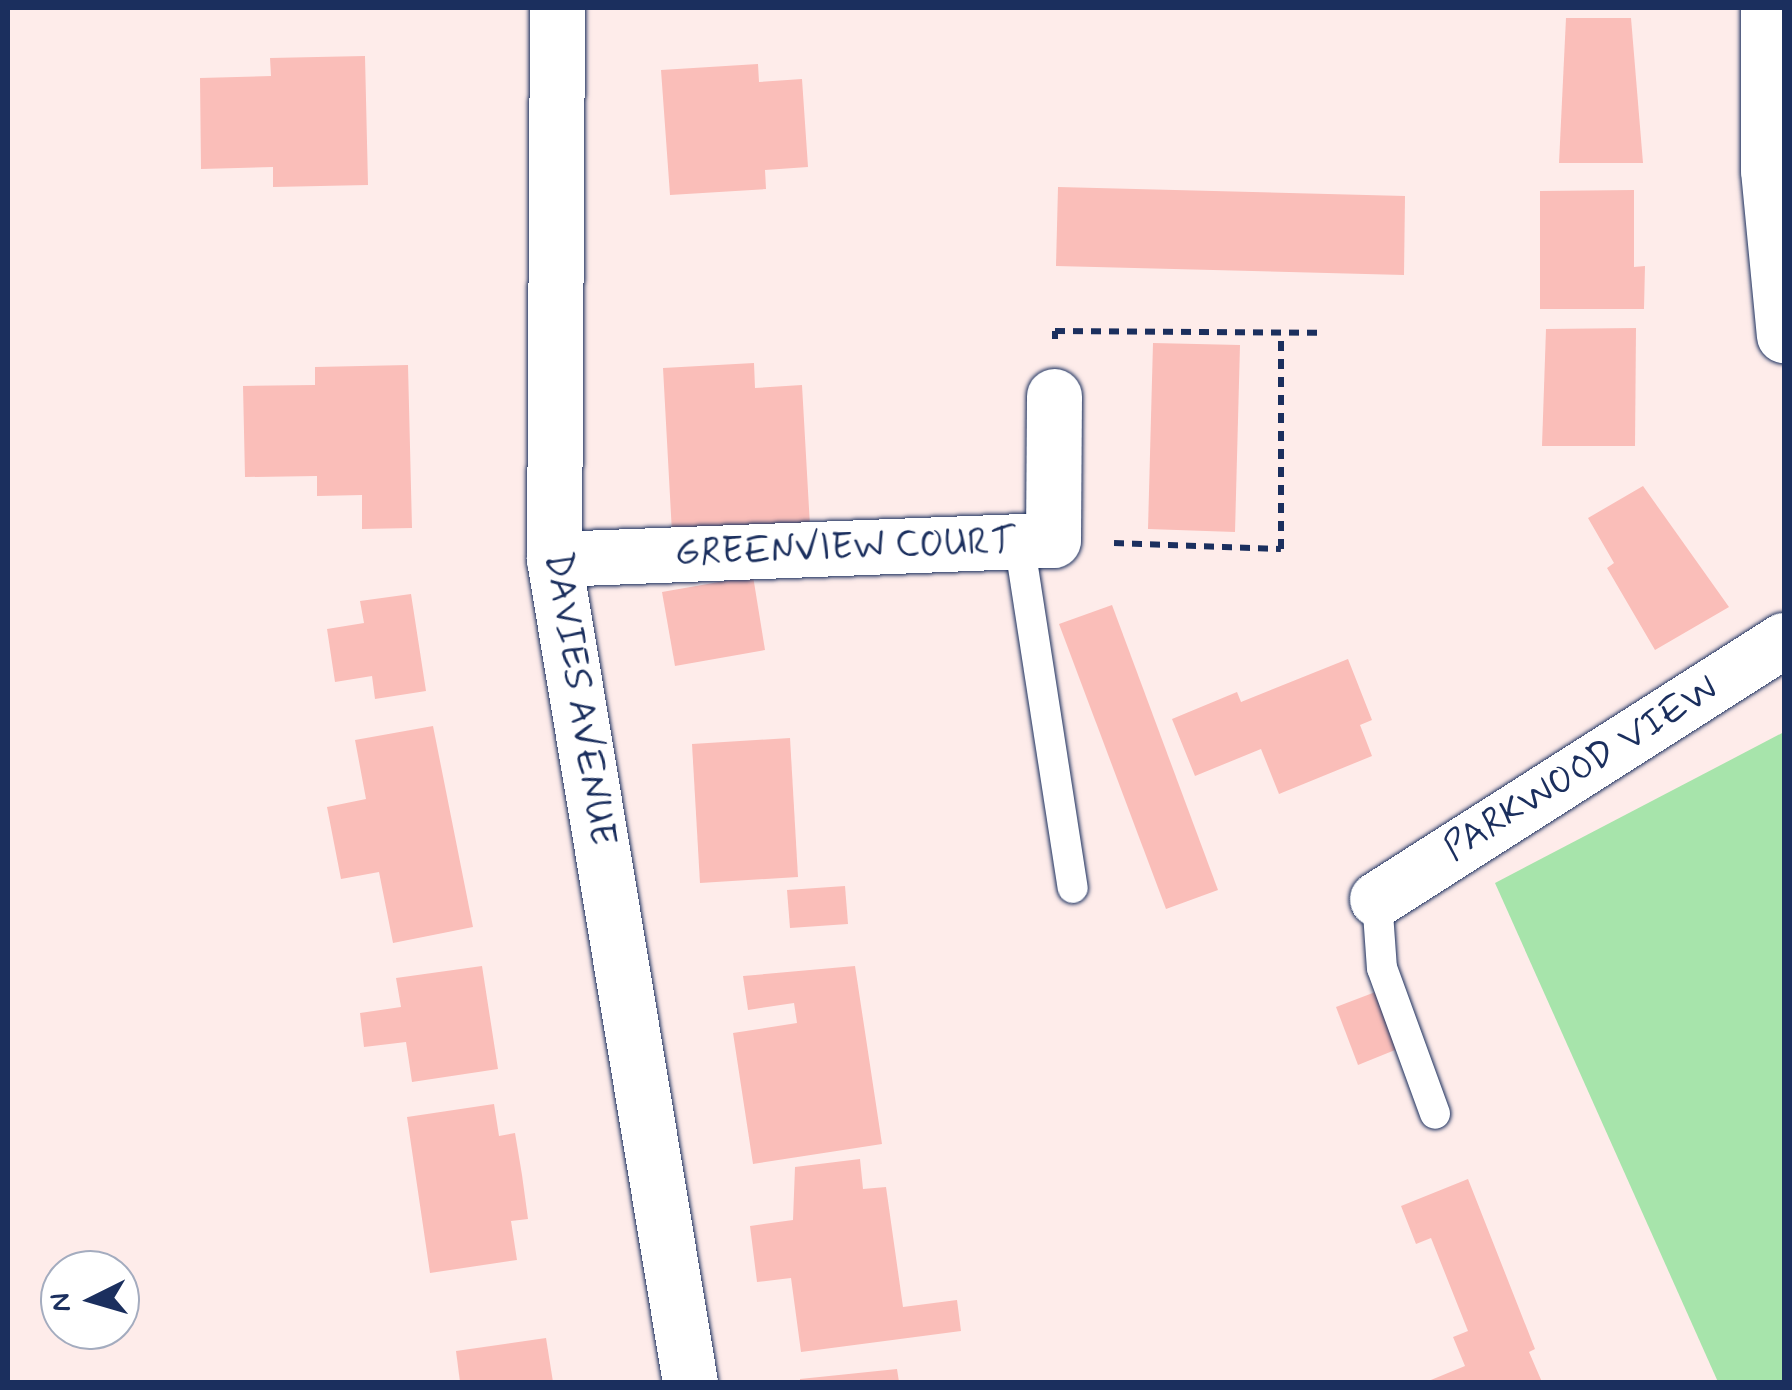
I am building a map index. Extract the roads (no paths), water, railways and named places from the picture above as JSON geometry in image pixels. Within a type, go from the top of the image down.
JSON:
[{"type":"street","name":"DAVIES AVENUE","points":[[557,8],[554,559],[690,1382]]},
{"type":"street","points":[[1768,8],[1784,335]]},
{"type":"street","name":"GREENVIEW COURT","points":[[554,559],[1036,541],[1054,396]]},
{"type":"street","name":"PARKWOOD VIEW","points":[[1377,898],[1784,640]]},
{"type":"lane","points":[[1036,541],[1073,888]]},
{"type":"lane","points":[[1377,898],[1382,968],[1435,1114]]}]
